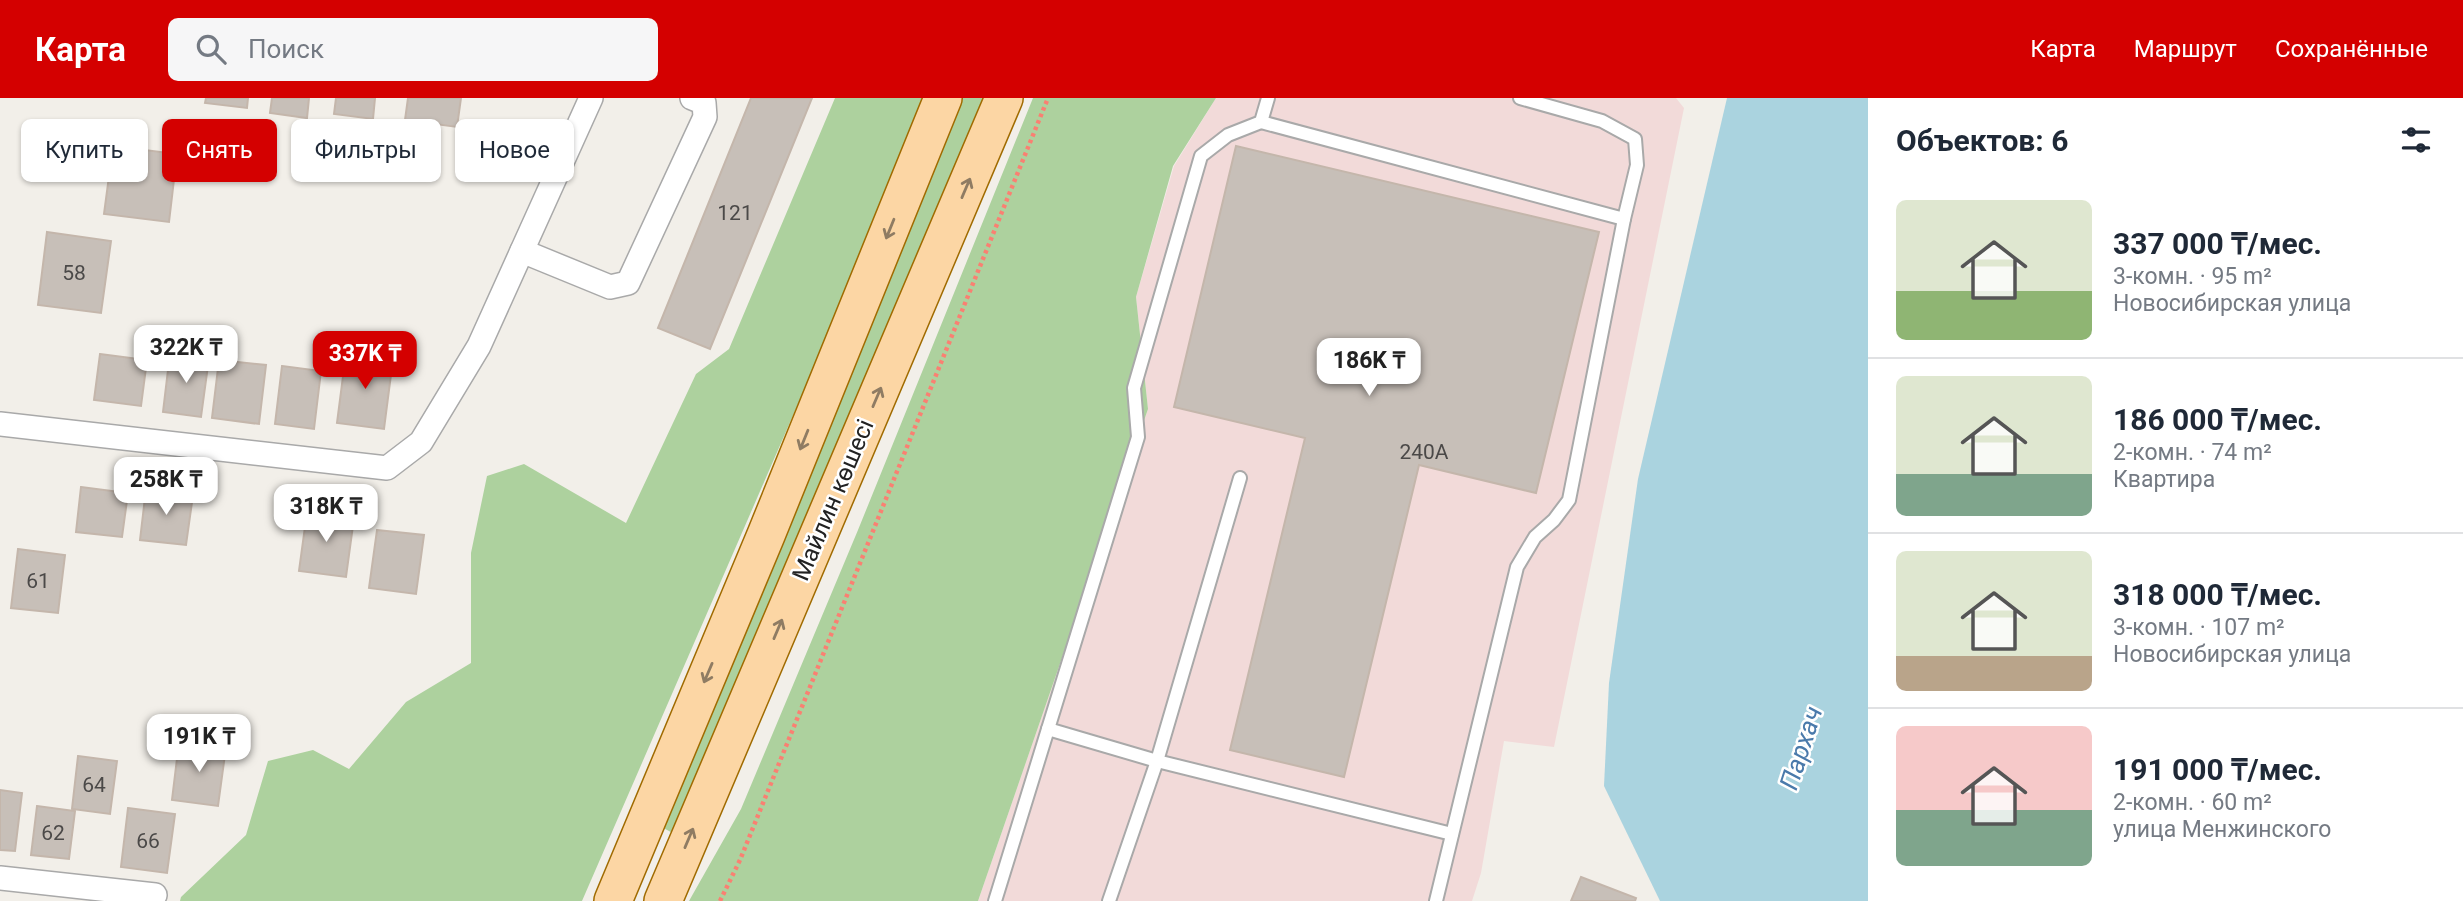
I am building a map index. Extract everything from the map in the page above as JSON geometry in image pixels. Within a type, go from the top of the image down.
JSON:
[{"type":"main road","name":"Майлин көшесі","points":[[613,901],[766,535],[943,98]]},
{"type":"main road","name":"Майлин көшесі","points":[[663,901],[1004,98]]},
{"type":"street","points":[[0,424],[387,468],[421,442],[479,346],[591,98]]},
{"type":"street","points":[[522,251],[610,287],[628,283],[705,117],[704,103],[692,98]]},
{"type":"street","points":[[0,877],[155,895]]},
{"type":"lane","points":[[1261,122],[1268,98]]},
{"type":"lane","points":[[1436,901],[1517,567],[1535,537],[1554,520],[1569,500],[1637,165],[1635,139],[1602,121],[1520,98]]},
{"type":"lane","points":[[995,901],[1138,437],[1134,388],[1201,156],[1228,135],[1261,122],[1624,219]]},
{"type":"lane","points":[[1109,901],[1157,761],[1240,478]]},
{"type":"lane","points":[[1048,729],[1157,761],[1452,834]]},
{"type":"path","points":[[720,901],[740,860],[1048,98]]},
{"type":"shaded area","points":[[1216,98],[1676,98],[1684,108],[1554,747],[1504,741],[1481,873],[1472,901],[978,901],[1148,409],[1136,297],[1174,166]]},
{"type":"green space","points":[[835,98],[925,98],[857,268],[582,901],[180,901],[181,897],[246,835],[268,761],[313,750],[349,769],[406,702],[471,663],[471,553],[487,476],[524,464],[626,523],[696,374],[729,349]]},
{"type":"green space","points":[[956,98],[986,98],[680,837],[656,824]]},
{"type":"green space","points":[[1033,98],[1216,98],[1173,166],[1136,297],[1148,409],[978,901],[689,901],[741,809],[858,530]]},
{"type":"water","name":"Пархач","points":[[1727,98],[1868,98],[1868,901],[1660,901],[1604,786],[1609,683],[1638,479]]},
{"type":"building","points":[[206,98],[248,98],[247,108],[205,103]]},
{"type":"building","points":[[272,98],[309,98],[307,118],[270,113]]},
{"type":"building","points":[[336,98],[375,98],[373,119],[334,114]]},
{"type":"building","points":[[408,98],[461,98],[455,127],[441,125],[441,119],[405,119]]},
{"type":"building","points":[[751,98],[812,98],[710,349],[658,328]]},
{"type":"building","points":[[1236,146],[1599,232],[1536,493],[1419,465],[1344,777],[1230,750],[1305,438],[1174,407]]},
{"type":"building","points":[[148,150],[162,152],[162,182],[174,182],[169,222],[104,214],[108,182],[148,182]]},
{"type":"building","points":[[47,232],[111,241],[101,313],[38,305]]},
{"type":"building","points":[[170,353],[209,358],[201,417],[163,412]]},
{"type":"building","points":[[346,353],[393,359],[384,429],[337,423]]},
{"type":"building","points":[[100,354],[147,360],[141,406],[94,400]]},
{"type":"building","points":[[219,360],[266,365],[259,424],[212,418]]},
{"type":"building","points":[[282,366],[321,371],[314,429],[275,424]]},
{"type":"building","points":[[81,487],[128,493],[122,537],[76,532]]},
{"type":"building","points":[[146,489],[193,495],[186,545],[140,540]]},
{"type":"building","points":[[307,512],[354,518],[346,577],[299,571]]},
{"type":"building","points":[[377,530],[424,535],[416,594],[369,588]]},
{"type":"building","points":[[18,549],[65,555],[58,613],[11,608]]},
{"type":"building","points":[[179,742],[226,747],[218,806],[172,800]]},
{"type":"building","points":[[78,756],[117,761],[110,814],[72,809]]},
{"type":"building","points":[[0,790],[22,793],[15,851],[0,850]]},
{"type":"building","points":[[37,806],[75,811],[69,859],[31,855]]},
{"type":"building","points":[[128,808],[175,814],[167,873],[121,867]]},
{"type":"building","points":[[1581,877],[1636,898],[1635,901],[1571,901]]}]
